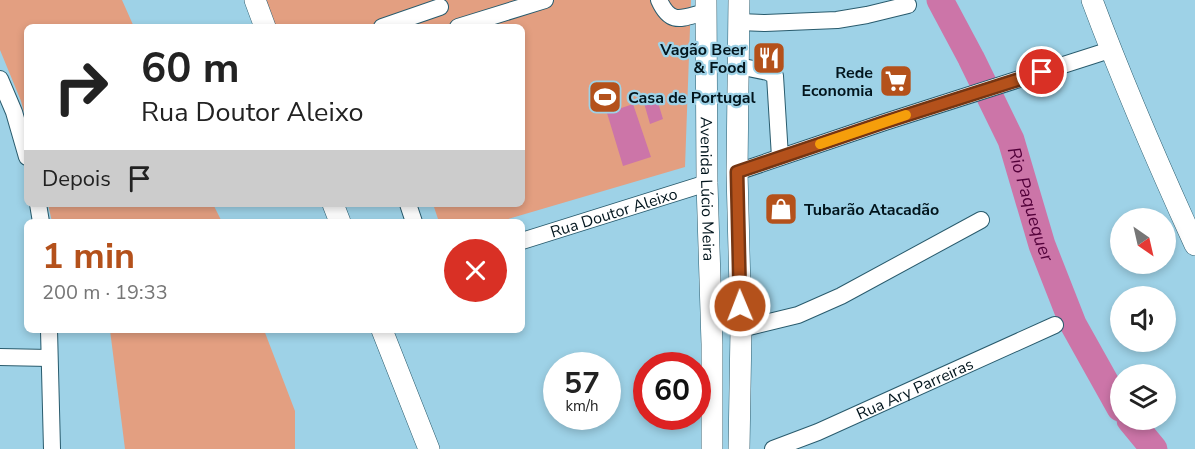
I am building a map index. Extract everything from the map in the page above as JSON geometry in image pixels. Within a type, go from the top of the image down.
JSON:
[{"type":"main road","points":[[255,0],[264,24]]},
{"type":"main road","name":"Avenida Lúcio Meira","points":[[738,449],[741,328],[737,172],[740,0]]},
{"type":"main road","points":[[1092,0],[1110,50],[1195,245]]},
{"type":"main road","name":"Avenida Lúcio Meira","points":[[706,6],[712,449]]},
{"type":"main road","points":[[383,333],[429,449]]},
{"type":"street","points":[[467,24],[545,0]]},
{"type":"street","points":[[659,0],[664,12],[671,17],[679,18],[706,6]]},
{"type":"street","points":[[389,24],[439,4],[449,24]]},
{"type":"street","points":[[739,22],[837,20],[908,4]]},
{"type":"street","points":[[737,172],[1110,50]]},
{"type":"street","points":[[738,66],[768,72],[775,76],[780,157]]},
{"type":"street","points":[[0,79],[14,112],[24,147]]},
{"type":"street","name":"Rua Doutor Aleixo","points":[[525,240],[707,183]]},
{"type":"street","points":[[741,328],[798,315],[841,296],[981,220]]},
{"type":"street","name":"Rua Ary Parreiras","points":[[773,449],[818,432],[1055,325]]},
{"type":"street","points":[[49,333],[52,449]]},
{"type":"street","points":[[0,357],[49,358]]},
{"type":"shaded area","points":[[0,0],[122,0],[133,24],[24,24],[24,112],[0,50]]},
{"type":"shaded area","name":"Casa de Portugal","points":[[262,0],[691,0],[685,167],[508,219],[438,219],[434,207],[525,207],[525,24],[272,24]]},
{"type":"shaded area","points":[[657,99],[663,119],[650,124],[644,103]]},
{"type":"shaded area","points":[[633,104],[651,157],[623,166],[607,113]]},
{"type":"shaded area","points":[[49,207],[214,207],[220,219],[51,219]]},
{"type":"shaded area","points":[[110,333],[265,333],[295,411],[295,449],[125,449]]},
{"type":"waterway","name":"Rio Paquequer","points":[[940,0],[1011,140],[1042,245],[1073,324],[1110,390]]},
{"type":"waterway","name":"Rio Paquequer","points":[[1138,430],[1154,449]]},
{"type":"slow traffic","points":[[820,144],[906,115]]},
{"type":"place","name":"Vagão Beer & Food","points":[[769,58]]},
{"type":"place","name":"Rede Economia","points":[[896,81]]},
{"type":"place","name":"Casa de Portugal","points":[[605,97]]},
{"type":"place","name":"Tubarão Atacadão","points":[[781,209]]},
{"type":"route","points":[[740,306],[737,172],[1042,72]]}]
